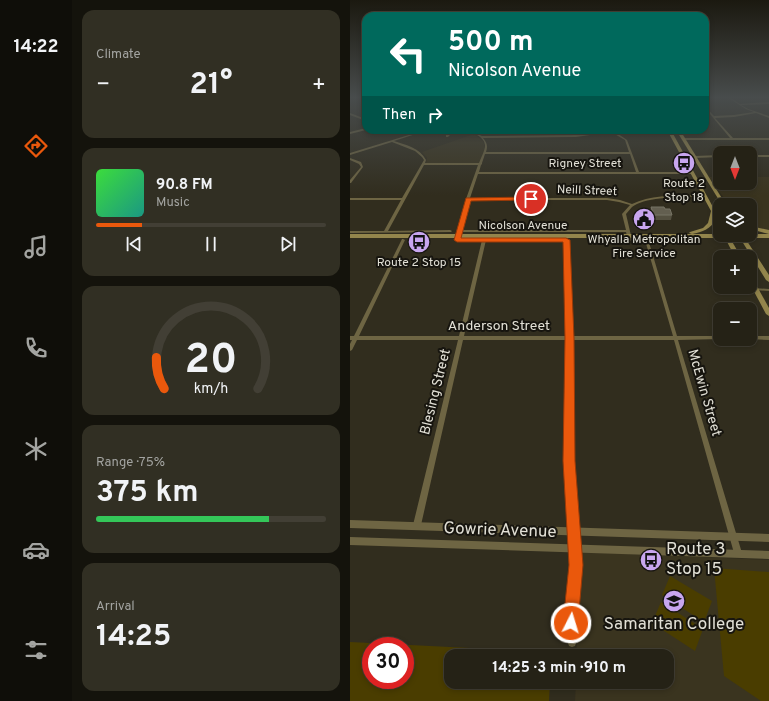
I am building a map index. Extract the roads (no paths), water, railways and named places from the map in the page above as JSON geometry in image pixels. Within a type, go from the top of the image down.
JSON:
[{"type":"main road","points":[[671,134],[713,212]]},
{"type":"main road","points":[[681,134],[720,198]]},
{"type":"main road","points":[[678,148],[689,148]]},
{"type":"main road","points":[[698,184],[711,184]]},
{"type":"main road","points":[[674,236],[689,234],[706,228],[712,222],[711,208]]},
{"type":"main road","points":[[757,229],[769,232]]},
{"type":"main road","name":"Nicolson Avenue","points":[[350,236],[384,234],[459,236],[713,237]]},
{"type":"main road","name":"Nicolson Avenue","points":[[350,240],[403,240],[459,236],[484,240],[566,240],[629,236],[647,240],[713,238]]},
{"type":"main road","name":"Nicolson Avenue","points":[[757,236],[769,236]]},
{"type":"main road","name":"Nicolson Avenue","points":[[757,239],[769,240]]},
{"type":"main road","points":[[745,242],[769,280]]},
{"type":"main road","points":[[757,293],[769,314]]},
{"type":"street","points":[[350,133],[361,130]]},
{"type":"street","points":[[724,130],[732,139]]},
{"type":"street","points":[[350,154],[414,134]]},
{"type":"street","points":[[476,134],[482,137],[576,136],[588,134]]},
{"type":"street","points":[[618,134],[626,140],[638,173]]},
{"type":"street","points":[[459,236],[468,199],[485,153],[486,143],[482,137]]},
{"type":"street","points":[[684,139],[769,139]]},
{"type":"street","points":[[384,234],[425,160],[423,155],[419,152],[392,141]]},
{"type":"street","points":[[485,153],[631,153]]},
{"type":"street","points":[[695,156],[713,156]]},
{"type":"street","points":[[757,156],[769,156]]},
{"type":"street","points":[[350,158],[360,163],[362,167],[350,182]]},
{"type":"street","points":[[424,164],[481,164]]},
{"type":"street","name":"Rigney Street","points":[[478,173],[692,173]]},
{"type":"street","points":[[629,236],[624,214],[632,205],[646,200],[704,196]]},
{"type":"street","points":[[350,199],[403,200]]},
{"type":"street","name":"Neill Street","points":[[468,199],[606,199],[632,205]]},
{"type":"street","name":"Nicolson Avenue","points":[[350,232],[384,234],[450,231]]},
{"type":"street","points":[[350,349],[353,338],[403,240]]},
{"type":"street","name":"Blesing Street","points":[[416,525],[462,338],[484,240]]},
{"type":"street","points":[[566,240],[569,338],[569,461],[576,565],[571,623],[572,644]]},
{"type":"street","name":"McEwin Street","points":[[647,240],[738,553]]},
{"type":"street","points":[[757,289],[769,290]]},
{"type":"street","name":"Anderson Street","points":[[353,338],[713,338]]},
{"type":"street","points":[[757,338],[769,338]]},
{"type":"street","name":"Gowrie Avenue","points":[[350,524],[574,530],[769,538]]},
{"type":"street","name":"Gowrie Avenue","points":[[350,541],[769,555]]},
{"type":"place","name":"Route 2 Stop 18","points":[[684,163]]},
{"type":"place","name":"Whyalla Metropolitan Fire Service","points":[[644,219]]},
{"type":"place","name":"Route 2 Stop 15","points":[[419,242]]},
{"type":"place","name":"Route 3 Stop 15","points":[[651,560]]},
{"type":"place","name":"Samaritan College","points":[[674,601]]}]
